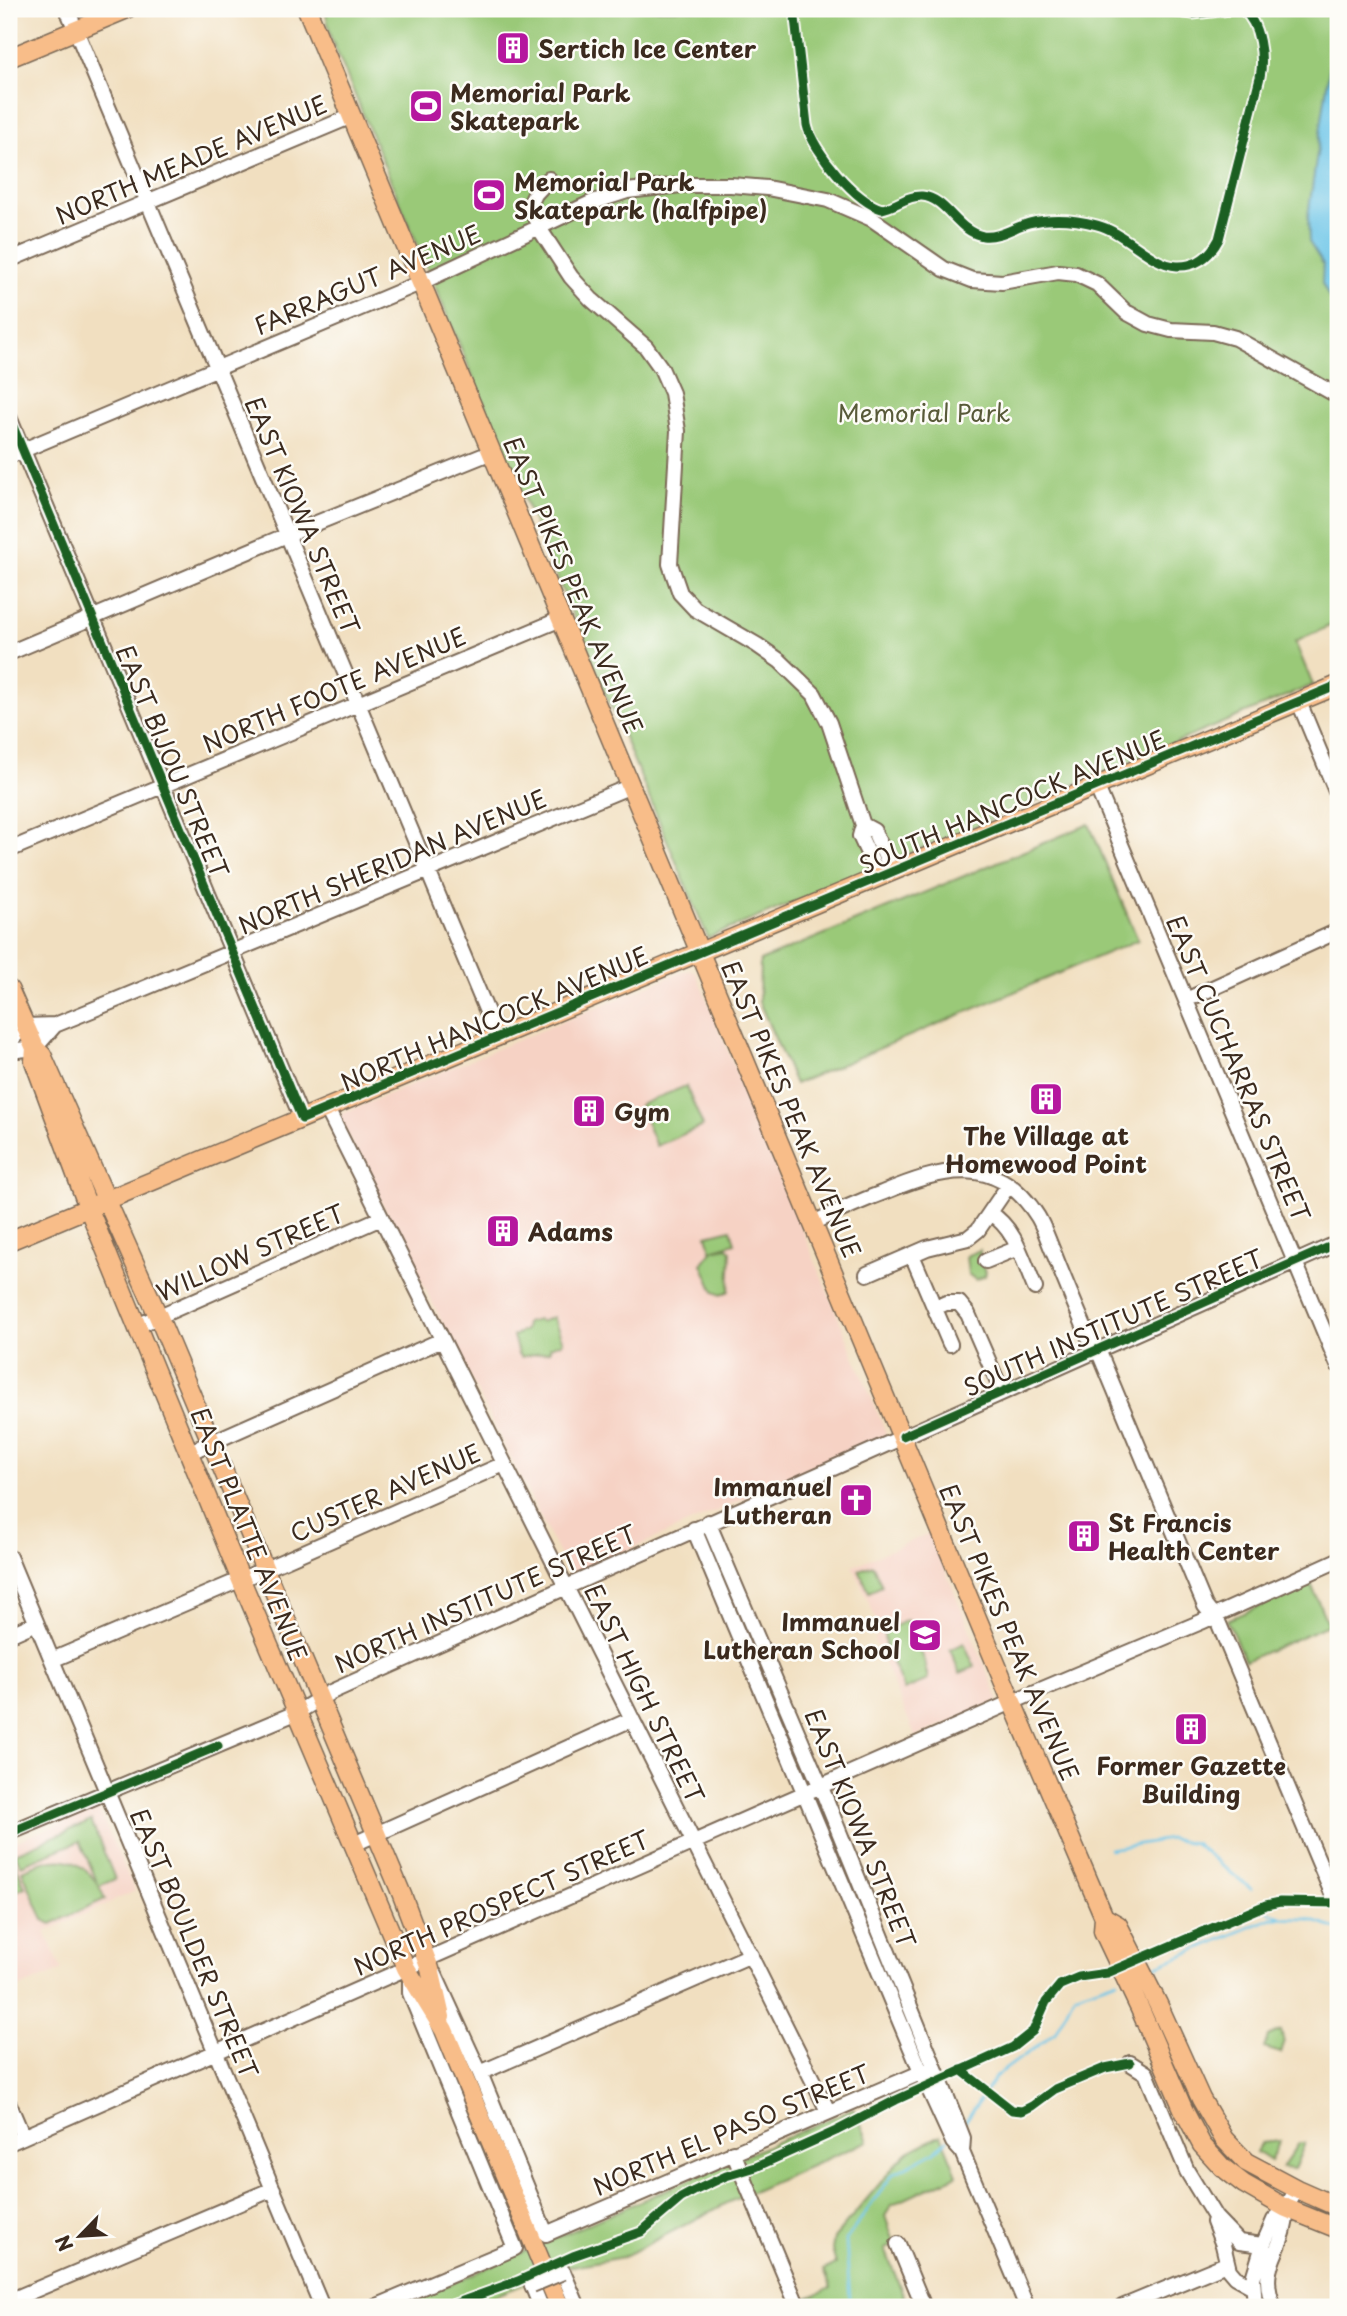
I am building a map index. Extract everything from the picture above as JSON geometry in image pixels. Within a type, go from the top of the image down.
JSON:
[{"type":"main road","points":[[9,58],[127,9]]},
{"type":"main road","name":"EAST PIKES PEAK AVENUE","points":[[307,9],[1104,1917],[1103,1931],[1119,1946],[1149,2006],[1224,2139],[1246,2162],[1338,2207]]},
{"type":"main road","name":"SOUTH HANCOCK AVENUE","points":[[701,954],[885,874],[1338,685]]},
{"type":"main road","name":"NORTH HANCOCK AVENUE","points":[[9,1241],[701,954]]},
{"type":"main road","name":"EAST PLATTE AVENUE","points":[[9,989],[107,1199],[319,1697],[428,1964],[444,2030],[559,2307]]},
{"type":"main road","name":"EAST PLATTE AVENUE","points":[[35,1048],[34,1060],[88,1207],[241,1580],[408,1972],[444,2030]]},
{"type":"main road","name":"EAST PIKES PEAK AVENUE","points":[[1149,2006],[1184,2111],[1202,2145],[1244,2184],[1286,2208],[1338,2229]]},
{"type":"street","name":"EAST KIOWA STREET","points":[[67,9],[498,1038]]},
{"type":"street","name":"NORTH MEADE AVENUE","points":[[9,260],[352,116]]},
{"type":"street","points":[[549,179],[532,199],[531,212],[538,228],[571,277],[646,347],[667,381],[678,431],[670,564],[680,593],[695,609],[780,661],[814,694],[825,712],[863,825],[860,836],[885,874]]},
{"type":"street","name":"FARRAGUT AVENUE","points":[[9,456],[420,283],[593,202],[627,191],[705,185],[786,190],[828,200],[853,209],[881,225],[944,269],[964,278],[1002,282],[1068,272],[1097,284],[1126,312],[1147,324],[1171,330],[1227,335],[1246,343],[1338,397]]},
{"type":"street","name":"EAST BIJOU STREET","points":[[9,416],[302,1119]]},
{"type":"street","points":[[9,653],[287,535],[492,452]]},
{"type":"street","name":"NORTH FOOTE AVENUE","points":[[9,850],[561,619]]},
{"type":"street","points":[[1299,702],[1338,796]]},
{"type":"street","name":"NORTH SHERIDAN AVENUE","points":[[25,1026],[55,1025],[631,786]]},
{"type":"street","name":"EAST CUCHARRAS STREET","points":[[1097,787],[1338,1365]]},
{"type":"street","points":[[1186,1000],[1338,931]]},
{"type":"street","name":"NORTH SHERIDAN AVENUE","points":[[35,1048],[55,1025]]},
{"type":"street","points":[[9,1042],[25,1026]]},
{"type":"street","points":[[9,1051],[35,1048]]},
{"type":"street","name":"EAST HIGH STREET","points":[[327,1109],[828,2111]]},
{"type":"street","points":[[813,1223],[911,1181],[941,1172],[965,1170],[989,1175],[1027,1202],[1040,1220],[1206,1607],[1219,1624],[1335,1892]]},
{"type":"street","points":[[867,1274],[927,1248],[968,1238],[978,1230],[1008,1186]]},
{"type":"street","points":[[990,1213],[1004,1224],[1018,1248],[1035,1288]]},
{"type":"street","name":"WILLOW STREET","points":[[138,1326],[381,1218]]},
{"type":"street","name":"SOUTH INSTITUTE STREET","points":[[903,1436],[1338,1243]]},
{"type":"street","points":[[986,1261],[1018,1248]]},
{"type":"street","points":[[912,1255],[950,1344]]},
{"type":"street","points":[[935,1308],[946,1303],[959,1303],[968,1314],[1002,1392]]},
{"type":"street","points":[[190,1452],[443,1340]]},
{"type":"street","name":"NORTH INSTITUTE STREET","points":[[9,1833],[298,1712],[319,1697],[903,1436]]},
{"type":"street","name":"CUSTER AVENUE","points":[[52,1660],[504,1464]]},
{"type":"street","name":"EAST KIOWA STREET","points":[[708,1522],[820,1787],[928,2069]]},
{"type":"street","name":"EAST KIOWA STREET","points":[[694,1529],[804,1794],[950,2120],[963,2138],[962,2152],[1027,2307]]},
{"type":"street","name":"EAST BOULDER STREET","points":[[9,1557],[322,2307]]},
{"type":"street","name":"NORTH PROSPECT STREET","points":[[9,2143],[428,1964],[804,1794],[1338,1560]]},
{"type":"street","points":[[9,1635],[36,1623]]},
{"type":"street","points":[[354,1844],[632,1719]]},
{"type":"street","points":[[428,1964],[439,1980],[480,2073],[751,1955]]},
{"type":"street","points":[[375,2307],[514,2248],[410,1993],[408,1972]]},
{"type":"street","points":[[1130,2063],[1146,2073],[1187,2171],[1215,2217],[1239,2242],[1263,2245]]},
{"type":"street","name":"NORTH EL PASO STREET","points":[[480,2073],[545,2234],[928,2069]]},
{"type":"street","points":[[9,2104],[23,2137]]},
{"type":"street","points":[[733,2152],[798,2307]]},
{"type":"street","points":[[9,2301],[273,2189]]},
{"type":"street","points":[[1255,2307],[1255,2269],[1263,2245],[1274,2220],[1286,2208],[1297,2189]]},
{"type":"street","points":[[1274,2307],[1266,2283],[1287,2225],[1286,2208]]},
{"type":"street","points":[[1215,2217],[1214,2224],[1226,2261],[1235,2277],[1253,2287]]},
{"type":"street","points":[[1122,2307],[1226,2261],[1230,2249],[1239,2242]]},
{"type":"street","points":[[898,2244],[923,2307]]},
{"type":"street","points":[[1263,2245],[1271,2265]]},
{"type":"street","points":[[541,2307],[532,2285],[563,2272],[578,2307]]},
{"type":"shaded area","points":[[692,970],[696,973],[886,1433],[883,1437],[570,1576],[339,1118],[341,1114],[684,971]]},
{"type":"shaded area","name":"Immanuel Lutheran School","points":[[930,1533],[998,1698],[997,1702],[916,1737],[874,1640],[881,1631],[853,1566]]},
{"type":"shaded area","points":[[98,1808],[135,1891],[45,1932],[62,1970],[9,1992],[9,1844]]},
{"type":"green space","name":"Memorial Park","points":[[325,9],[1338,9],[1338,622],[1295,642],[1313,685],[708,938],[331,38]]},
{"type":"green space","points":[[1089,824],[1138,940],[795,1084],[759,1002],[760,961]]},
{"type":"green space","points":[[686,1086],[703,1126],[656,1146],[639,1105]]},
{"type":"green space","points":[[731,1229],[735,1243],[711,1250],[707,1235]]},
{"type":"green space","points":[[728,1247],[731,1251],[729,1291],[721,1295],[714,1292],[702,1264],[713,1250]]},
{"type":"green space","points":[[980,1250],[980,1261],[986,1272],[985,1276],[976,1280],[968,1274],[966,1256]]},
{"type":"green space","points":[[553,1317],[563,1342],[550,1347],[550,1351],[521,1357],[513,1336],[525,1330],[526,1323]]},
{"type":"green space","points":[[873,1565],[882,1586],[869,1592],[859,1570]]},
{"type":"green space","points":[[1311,1584],[1328,1625],[1245,1661],[1227,1620]]},
{"type":"green space","points":[[907,1620],[924,1659],[928,1680],[904,1690],[885,1647],[884,1631]]},
{"type":"green space","points":[[964,1643],[975,1667],[960,1673],[950,1650]]},
{"type":"green space","points":[[91,1821],[115,1879],[99,1886],[105,1899],[52,1924],[43,1920],[22,1870],[45,1862],[64,1860],[81,1866],[98,1884],[80,1841],[21,1865],[15,1853]]},
{"type":"green space","points":[[13,1859],[25,1887],[9,1894],[9,1861]]},
{"type":"green space","points":[[1281,2031],[1284,2043],[1281,2053],[1264,2048],[1268,2037]]},
{"type":"green space","points":[[854,2108],[868,2141],[729,2202],[623,2257],[567,2267],[467,2307],[397,2307]]},
{"type":"green space","points":[[941,2135],[957,2175],[892,2205],[885,2216],[895,2245],[885,2249],[908,2307],[811,2307],[807,2298],[831,2288],[824,2270],[836,2264],[832,2250],[834,2238],[908,2152]]},
{"type":"green space","points":[[1280,2141],[1270,2161],[1256,2152],[1261,2143]]},
{"type":"green space","points":[[1299,2143],[1305,2143],[1294,2169],[1282,2168]]},
{"type":"water","points":[[1338,9],[1338,305],[1330,299],[1322,283],[1323,264],[1309,242],[1308,216]]},
{"type":"waterway","points":[[1109,1849],[1169,1839],[1194,1843],[1251,1889]]},
{"type":"waterway","points":[[1267,1911],[1284,1918]]},
{"type":"waterway","points":[[1147,1970],[1272,1918],[1306,1919],[1338,1929]]},
{"type":"waterway","points":[[963,2125],[996,2076],[1055,2033],[1074,1995],[1117,1980]]},
{"type":"waterway","points":[[850,2300],[846,2240],[893,2174],[934,2152],[948,2139]]},
{"type":"cycle path","points":[[794,9],[807,125],[811,136],[837,174],[872,205],[882,209],[912,197],[931,198],[966,228],[983,236],[1046,220],[1089,223],[1118,234],[1157,260],[1184,266],[1202,259],[1219,239],[1260,77],[1261,51],[1257,32],[1243,10],[1193,14],[1155,9]]},
{"type":"cycle path","points":[[9,417],[302,1119],[1338,685]]},
{"type":"cycle path","points":[[903,1436],[1338,1243]]},
{"type":"cycle path","points":[[9,1833],[218,1746]]},
{"type":"cycle path","points":[[446,2307],[641,2232],[681,2198],[694,2191],[836,2131],[896,2100],[1013,2047],[1033,2031],[1046,2002],[1060,1985],[1079,1977],[1107,1973],[1266,1905],[1280,1902],[1338,1903]]},
{"type":"cycle path","points":[[961,2070],[1012,2110],[1022,2111],[1055,2089],[1105,2068],[1130,2063]]},
{"type":"place","name":"Sertich Ice Center","points":[[513,48]]},
{"type":"place","name":"Memorial Park Skatepark","points":[[426,106]]},
{"type":"place","name":"Memorial Park Skatepark (halfpipe)","points":[[489,195]]},
{"type":"place","name":"The Village at Homewood Point","points":[[1046,1099]]},
{"type":"place","name":"Gym","points":[[589,1111]]},
{"type":"place","name":"Adams","points":[[503,1231]]},
{"type":"place","name":"Immanuel Lutheran","points":[[856,1500]]},
{"type":"place","name":"St Francis Health Center","points":[[1084,1536]]},
{"type":"place","name":"Immanuel Lutheran School","points":[[925,1635]]},
{"type":"place","name":"Former Gazette Building","points":[[1191,1729]]}]
